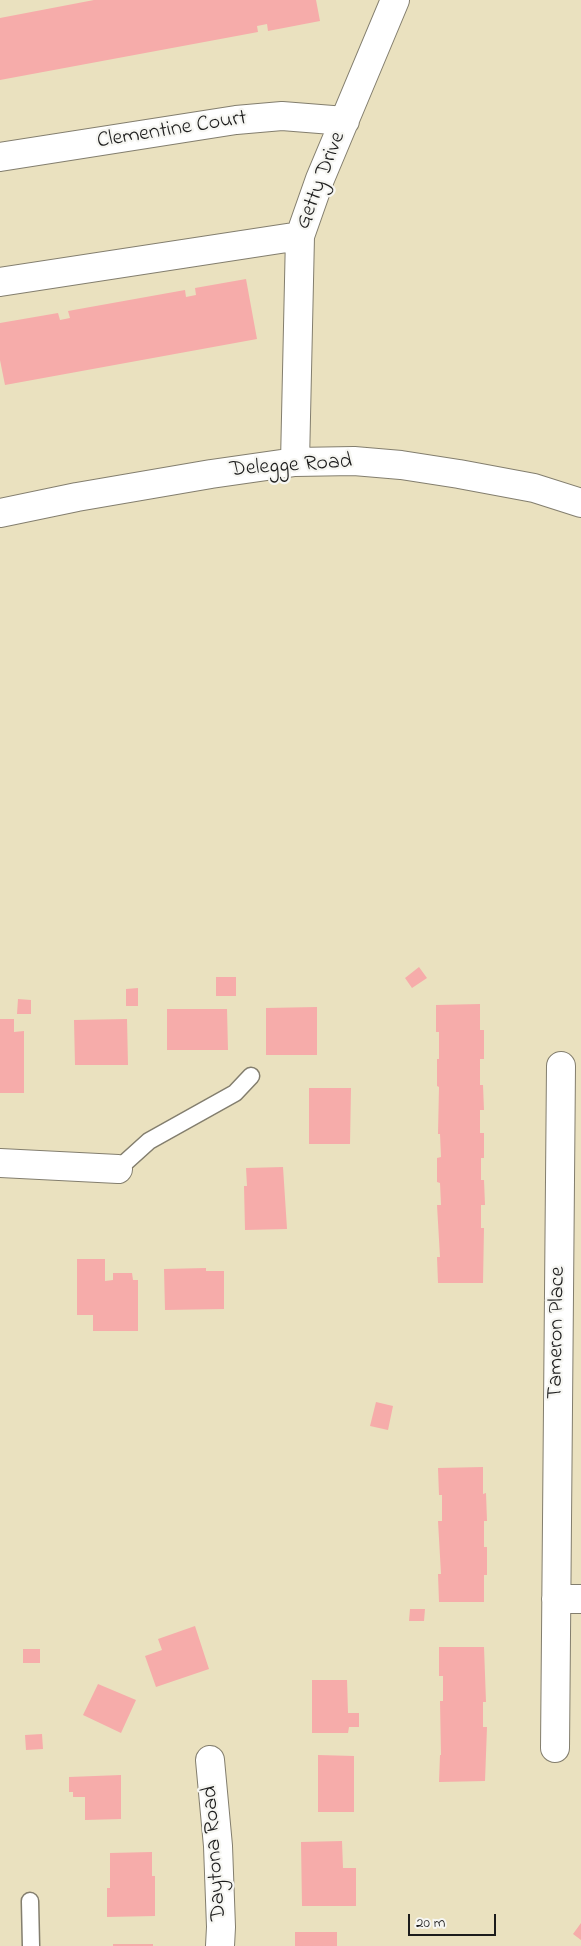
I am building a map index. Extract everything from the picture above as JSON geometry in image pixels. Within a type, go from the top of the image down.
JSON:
[{"type":"street","name":"Getty Drive","points":[[295,462],[300,236],[320,179],[395,0]]},
{"type":"street","name":"Clementine Court","points":[[0,157],[236,120],[282,116],[345,121]]},
{"type":"street","points":[[0,282],[300,236]]},
{"type":"street","name":"Delegge Road","points":[[0,513],[77,497],[295,462],[354,461],[400,465],[534,488],[581,503]]},
{"type":"street","name":"Tameron Place","points":[[555,1748],[568,1599],[561,1066]]},
{"type":"street","points":[[0,1163],[118,1169]]},
{"type":"street","name":"Daytona Road","points":[[210,1760],[218,1846],[220,1946]]},
{"type":"lane","points":[[118,1169],[149,1141],[235,1093],[251,1076]]},
{"type":"lane","points":[[30,1901],[31,1946]]},
{"type":"building","points":[[94,0],[316,0],[320,21],[268,31],[267,24],[257,26],[258,32],[0,80],[0,18]]},
{"type":"building","points":[[246,279],[257,339],[5,385],[0,360],[0,323],[58,313],[60,320],[70,318],[68,311],[185,290],[186,297],[196,295],[195,288]]},
{"type":"building","points":[[419,967],[427,978],[412,988],[405,978]]},
{"type":"building","points":[[216,977],[236,977],[236,996],[216,996]]},
{"type":"building","points":[[138,988],[138,1006],[126,1006],[126,989]]},
{"type":"building","points":[[18,999],[31,1000],[31,1014],[17,1014]]},
{"type":"building","points":[[480,1004],[480,1030],[484,1030],[484,1059],[480,1059],[480,1085],[483,1085],[484,1110],[480,1110],[480,1133],[484,1133],[484,1158],[481,1158],[481,1180],[484,1180],[485,1205],[481,1205],[481,1228],[484,1228],[483,1283],[438,1283],[437,1257],[440,1257],[437,1205],[441,1205],[440,1183],[437,1182],[437,1158],[441,1157],[440,1134],[438,1134],[439,1087],[437,1086],[437,1059],[439,1059],[439,1032],[436,1032],[436,1005]]},
{"type":"building","points":[[317,1007],[317,1055],[266,1055],[266,1008]]},
{"type":"building","points":[[167,1009],[227,1009],[228,1050],[167,1050]]},
{"type":"building","points":[[0,1019],[14,1019],[14,1032],[24,1031],[24,1093],[0,1093]]},
{"type":"building","points":[[127,1019],[128,1065],[75,1065],[74,1020]]},
{"type":"building","points":[[309,1088],[351,1088],[350,1144],[309,1144]]},
{"type":"building","points":[[283,1167],[287,1229],[245,1230],[244,1186],[247,1186],[246,1168]]},
{"type":"building","points":[[77,1259],[105,1259],[105,1281],[113,1280],[113,1273],[132,1273],[133,1280],[138,1280],[138,1331],[93,1331],[93,1315],[77,1315]]},
{"type":"building","points":[[206,1268],[206,1271],[224,1271],[224,1309],[165,1310],[164,1269]]},
{"type":"building","points":[[376,1402],[393,1406],[388,1430],[370,1426]]},
{"type":"building","points":[[483,1467],[483,1494],[486,1493],[487,1521],[484,1521],[484,1547],[487,1547],[487,1575],[484,1575],[484,1602],[439,1602],[438,1574],[441,1574],[438,1521],[442,1521],[442,1495],[439,1495],[438,1468]]},
{"type":"building","points":[[410,1609],[425,1609],[424,1621],[409,1621]]},
{"type":"building","points":[[195,1626],[209,1669],[156,1687],[145,1656],[162,1650],[158,1639]]},
{"type":"building","points":[[439,1647],[484,1647],[486,1702],[483,1702],[483,1727],[487,1727],[485,1781],[439,1782],[441,1755],[440,1701],[443,1701],[443,1676],[439,1676]]},
{"type":"building","points":[[23,1649],[40,1649],[40,1663],[23,1663]]},
{"type":"building","points":[[312,1680],[347,1680],[348,1713],[359,1713],[359,1727],[349,1727],[348,1733],[312,1733]]},
{"type":"building","points":[[98,1684],[136,1700],[121,1733],[83,1715]]},
{"type":"building","points":[[42,1734],[43,1749],[26,1750],[25,1735]]},
{"type":"building","points":[[318,1755],[354,1756],[354,1812],[318,1812]]},
{"type":"building","points":[[121,1775],[121,1819],[85,1820],[85,1797],[73,1797],[73,1792],[69,1792],[69,1777]]},
{"type":"building","points":[[342,1841],[343,1868],[356,1868],[356,1906],[302,1906],[301,1842]]},
{"type":"building","points":[[152,1852],[152,1876],[155,1876],[155,1916],[107,1917],[107,1888],[110,1888],[110,1853]]},
{"type":"building","points":[[581,1923],[581,1940],[573,1934]]},
{"type":"building","points":[[295,1932],[337,1932],[337,1946],[295,1946]]},
{"type":"building","points":[[113,1944],[153,1944],[153,1946],[113,1946]]}]
